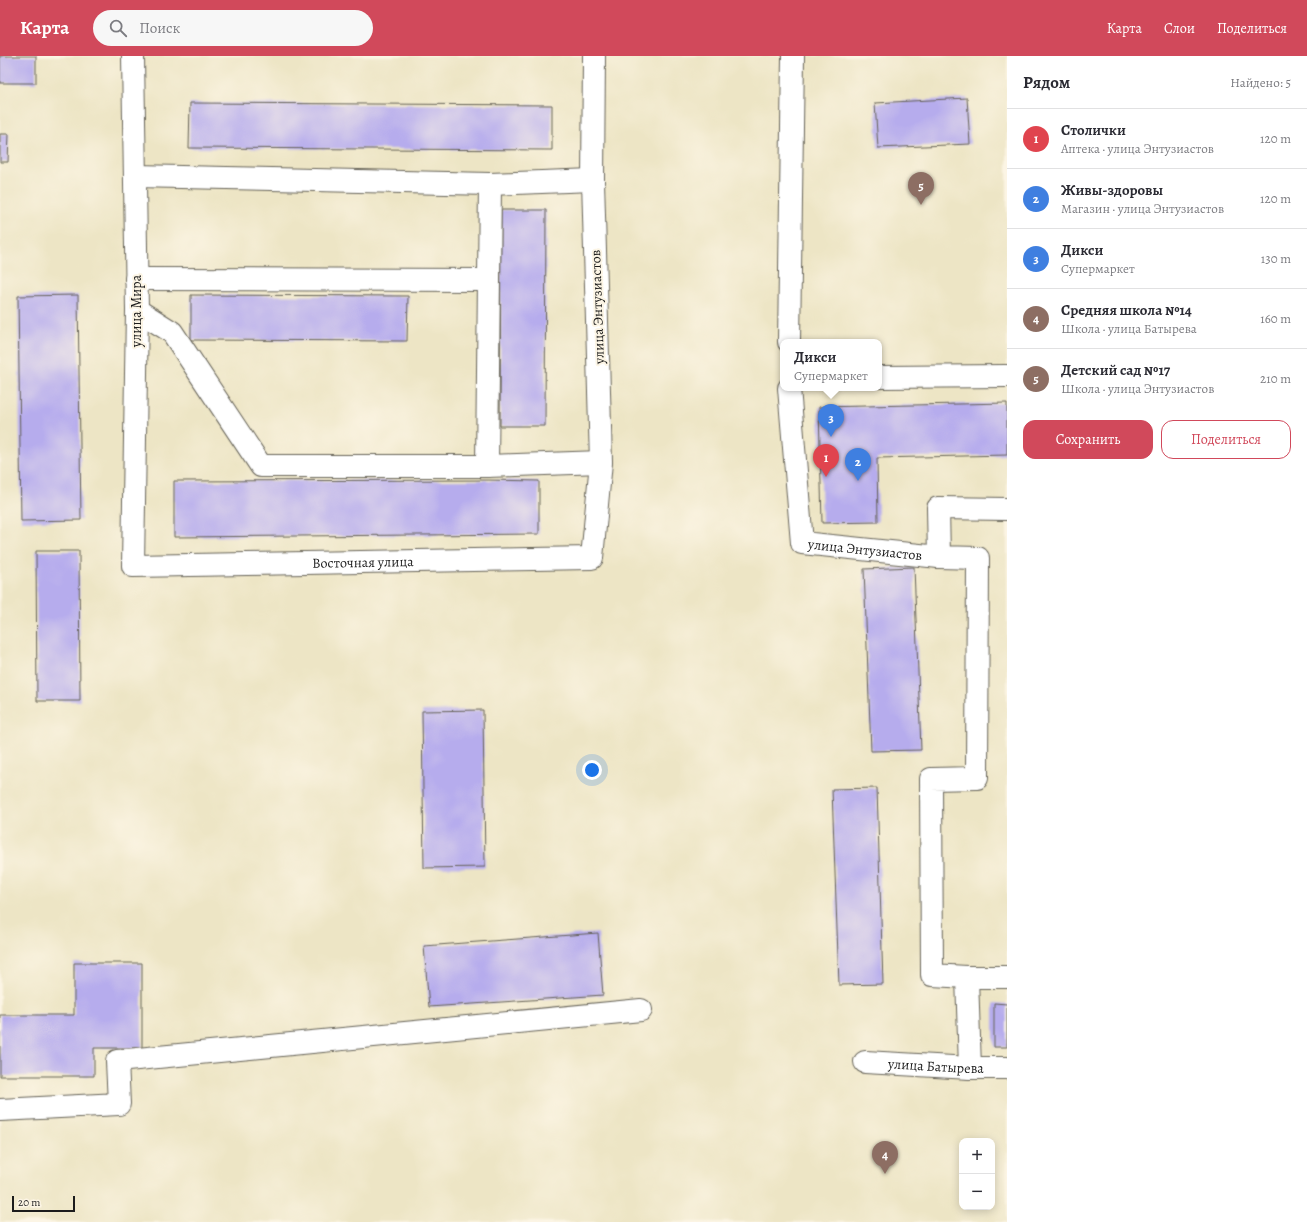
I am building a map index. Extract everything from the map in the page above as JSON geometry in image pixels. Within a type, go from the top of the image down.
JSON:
[{"type":"street","name":"улица Мира","points":[[133,56],[137,310],[134,566]]},
{"type":"street","name":"улица Энтузиастов","points":[[592,558],[601,462],[594,180],[594,56]]},
{"type":"street","points":[[789,339],[793,56]]},
{"type":"street","points":[[135,176],[490,184],[594,180]]},
{"type":"street","points":[[487,466],[490,184]]},
{"type":"street","points":[[136,279],[489,280]]},
{"type":"street","points":[[137,310],[172,332],[261,466],[487,466],[601,462]]},
{"type":"street","points":[[882,377],[1007,376]]},
{"type":"street","name":"улица Энтузиастов","points":[[789,391],[802,543],[939,557]]},
{"type":"street","points":[[1007,509],[938,508],[939,557],[978,558],[977,778],[930,780],[932,975],[1007,978]]},
{"type":"street","name":"Восточная улица","points":[[134,566],[592,558]]},
{"type":"street","points":[[967,977],[970,1068]]},
{"type":"street","points":[[0,1110],[119,1104],[116,1061],[641,1010]]},
{"type":"street","name":"улица Батырева","points":[[865,1062],[970,1068],[1007,1068]]},
{"type":"building","points":[[0,56],[36,56],[36,83],[0,83]]},
{"type":"building","points":[[967,98],[970,144],[878,148],[875,103]]},
{"type":"building","points":[[190,103],[552,105],[552,150],[189,148]]},
{"type":"building","points":[[0,134],[9,134],[8,162],[0,162]]},
{"type":"building","points":[[501,210],[546,210],[545,426],[500,426]]},
{"type":"building","points":[[78,295],[81,520],[21,521],[18,296]]},
{"type":"building","points":[[191,295],[408,296],[407,341],[191,340]]},
{"type":"building","points":[[1007,403],[1007,455],[877,458],[878,522],[822,523],[819,407]]},
{"type":"building","points":[[174,481],[539,481],[539,534],[174,537]]},
{"type":"building","points":[[36,551],[79,551],[80,701],[37,701]]},
{"type":"building","points":[[914,567],[921,750],[871,751],[864,569]]},
{"type":"building","points":[[483,710],[485,867],[424,868],[422,711]]},
{"type":"building","points":[[877,788],[883,984],[839,985],[832,789]]},
{"type":"building","points":[[598,933],[603,995],[429,1007],[424,946]]},
{"type":"building","points":[[74,963],[142,963],[142,1048],[94,1048],[94,1076],[0,1076],[0,1015],[74,1015]]},
{"type":"building","points":[[994,1003],[1007,1004],[1007,1047],[994,1047]]},
{"type":"place","name":"Детский сад №17","points":[[921,205]]},
{"type":"place","name":"Дикси","points":[[831,437]]},
{"type":"place","name":"Столички","points":[[826,477]]},
{"type":"place","name":"Живы-здоровы","points":[[858,481]]},
{"type":"place","name":"Средняя школа №14","points":[[885,1174]]}]
